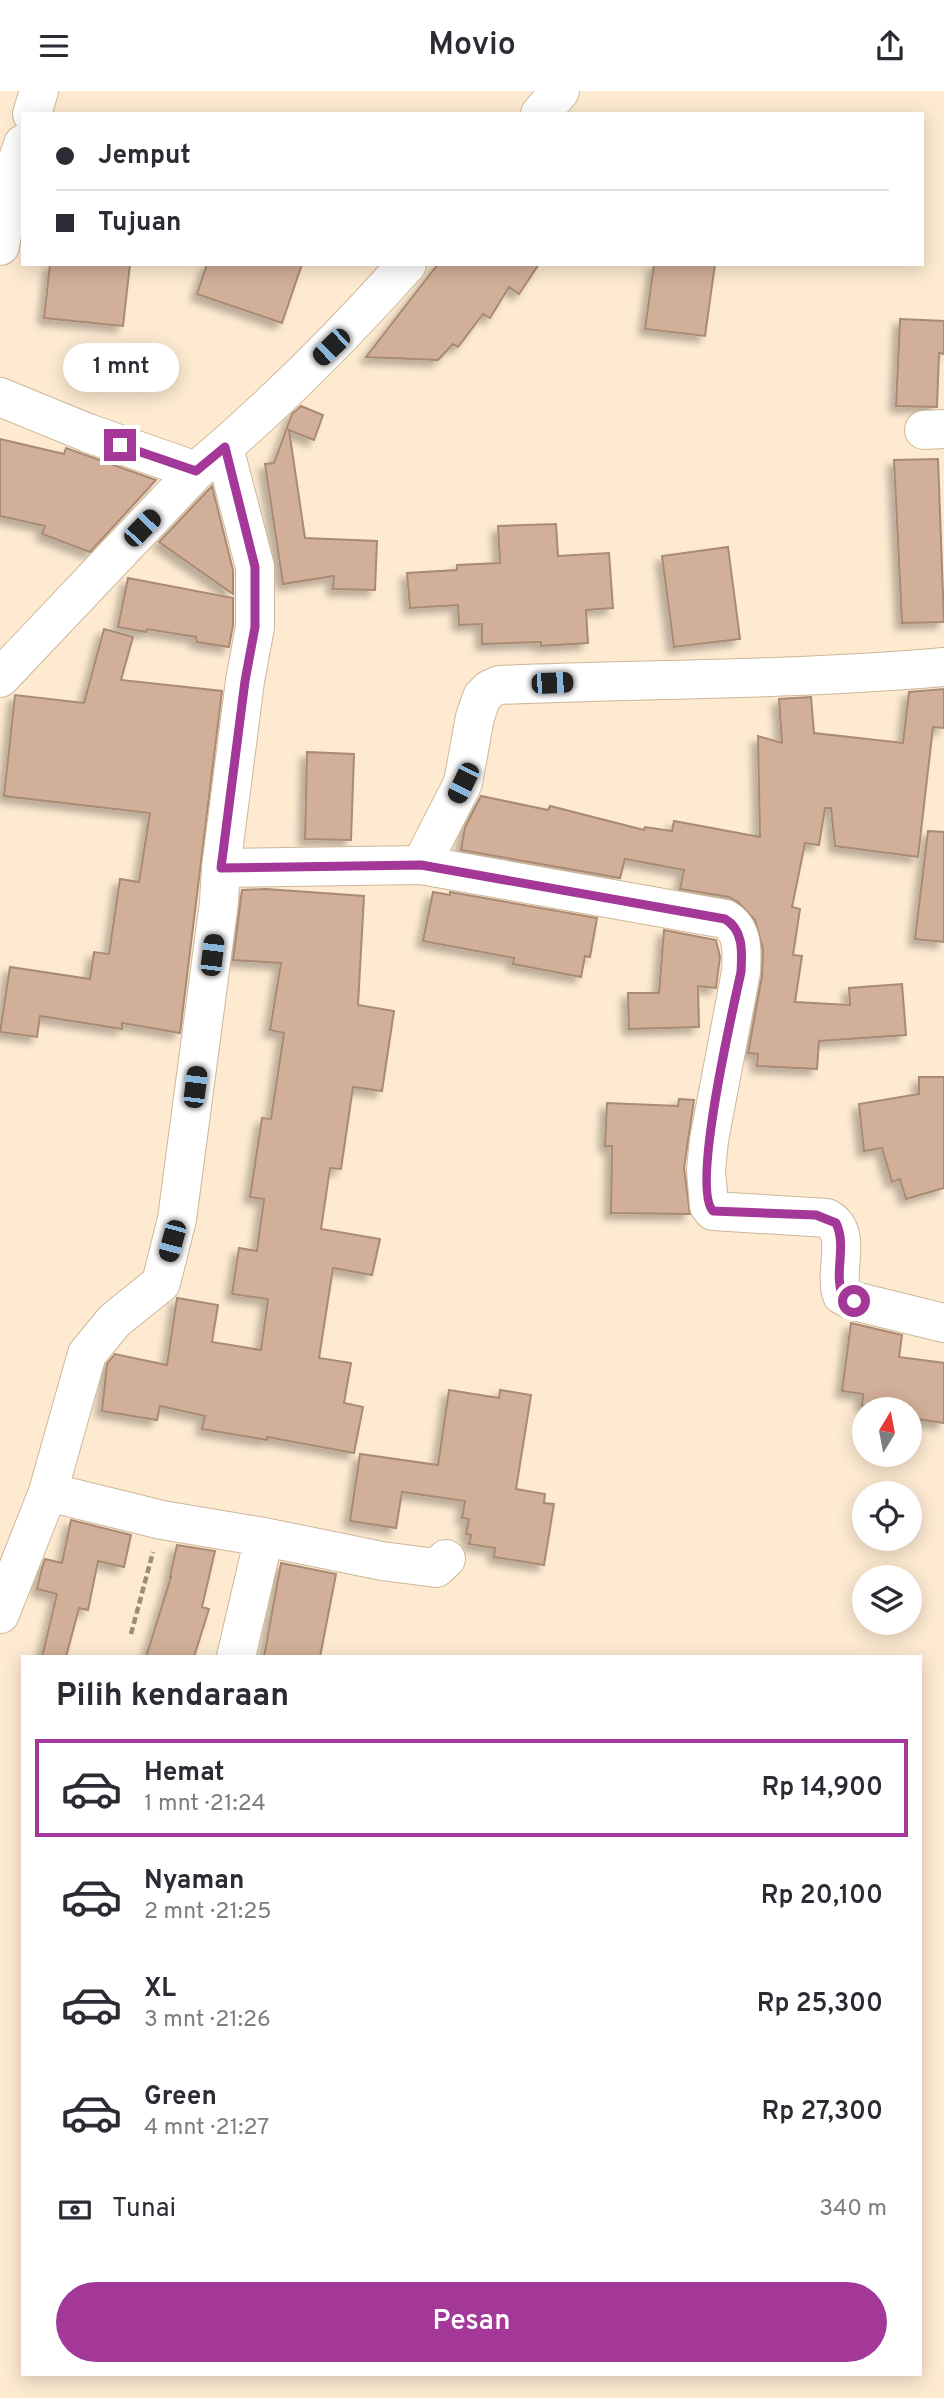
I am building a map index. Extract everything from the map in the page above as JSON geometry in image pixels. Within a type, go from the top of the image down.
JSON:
[{"type":"street","points":[[33,112],[39,91]]},
{"type":"street","points":[[542,112],[560,91]]},
{"type":"street","points":[[0,246],[13,173],[21,149]]},
{"type":"street","points":[[0,678],[196,471],[225,447],[348,330],[405,266]]},
{"type":"street","points":[[0,397],[88,433],[196,471]]},
{"type":"street","points":[[0,1614],[48,1492],[88,1354],[114,1321],[161,1283],[177,1220],[245,681],[255,627],[255,567],[225,447]]},
{"type":"street","points":[[421,865],[463,783],[475,717],[482,697],[499,685],[763,678],[944,667]]},
{"type":"street","points":[[221,868],[421,865],[730,922],[742,946],[741,972],[709,1140],[706,1170],[709,1206],[713,1211],[816,1215],[827,1218],[836,1223],[841,1234],[838,1284],[842,1295],[854,1301],[944,1322]]},
{"type":"street","points":[[48,1492],[162,1520],[396,1563],[436,1568],[446,1559]]},
{"type":"street","points":[[236,1655],[264,1537]]},
{"type":"path","points":[[131,1634],[162,1520]]},
{"type":"building","points":[[50,266],[130,266],[123,326],[44,318]]},
{"type":"building","points":[[206,266],[301,266],[282,323],[197,294]]},
{"type":"building","points":[[436,266],[538,266],[519,294],[509,287],[490,318],[483,314],[458,347],[453,344],[438,360],[366,357]]},
{"type":"building","points":[[654,266],[715,266],[705,336],[645,329]]},
{"type":"building","points":[[900,319],[944,321],[944,354],[939,353],[937,407],[896,406]]},
{"type":"building","points":[[301,406],[323,415],[314,440],[289,430],[305,538],[377,541],[375,590],[333,589],[334,576],[283,584],[265,464],[274,463],[292,414]]},
{"type":"building","points":[[0,439],[64,454],[66,448],[156,480],[90,552],[42,534],[45,526],[0,516]]},
{"type":"building","points":[[938,459],[944,622],[902,623],[894,460]]},
{"type":"building","points":[[212,486],[233,570],[233,594],[159,542]]},
{"type":"building","points":[[556,524],[558,556],[609,553],[613,608],[586,610],[588,643],[541,646],[541,642],[482,644],[482,624],[459,625],[458,605],[410,608],[407,573],[457,570],[457,565],[500,563],[498,526]]},
{"type":"building","points":[[728,547],[740,639],[674,647],[662,556]]},
{"type":"building","points":[[128,578],[233,598],[233,625],[229,647],[197,642],[196,637],[118,627]]},
{"type":"building","points":[[104,629],[133,637],[121,680],[222,691],[180,1033],[122,1023],[122,1029],[40,1016],[37,1037],[0,1032],[10,967],[90,979],[94,952],[109,954],[120,879],[139,882],[150,813],[4,796],[15,695],[84,703]]},
{"type":"building","points":[[944,689],[944,728],[933,727],[918,857],[835,846],[831,808],[825,808],[819,845],[805,843],[792,907],[800,909],[793,955],[802,956],[795,1002],[850,1005],[849,988],[902,984],[906,1035],[819,1041],[817,1069],[757,1066],[758,1054],[748,1053],[762,976],[763,949],[755,920],[738,902],[729,897],[680,889],[684,870],[625,859],[620,878],[461,850],[465,827],[481,796],[548,810],[550,806],[644,830],[645,827],[672,831],[674,821],[760,837],[758,736],[782,743],[779,699],[811,697],[814,733],[903,743],[909,692]]},
{"type":"building","points":[[307,752],[354,754],[351,840],[305,839]]},
{"type":"building","points":[[928,831],[944,832],[944,942],[915,939]]},
{"type":"building","points":[[266,889],[364,896],[358,1005],[394,1011],[382,1091],[353,1087],[341,1169],[330,1168],[321,1229],[380,1239],[372,1275],[333,1268],[319,1358],[351,1363],[344,1403],[363,1407],[354,1453],[267,1437],[267,1440],[202,1429],[205,1416],[160,1406],[157,1420],[102,1411],[107,1364],[115,1354],[167,1365],[177,1298],[218,1305],[212,1342],[261,1350],[268,1299],[232,1294],[239,1248],[257,1251],[264,1199],[250,1197],[262,1118],[271,1119],[284,1033],[270,1030],[281,963],[233,960],[242,890]]},
{"type":"building","points":[[433,892],[450,895],[450,892],[597,918],[590,957],[585,956],[581,977],[513,964],[514,958],[423,941]]},
{"type":"building","points":[[664,930],[716,940],[720,957],[716,988],[698,986],[699,1027],[629,1029],[628,993],[659,993]]},
{"type":"building","points":[[919,1077],[944,1077],[944,1188],[906,1199],[900,1179],[892,1182],[882,1148],[864,1151],[859,1104],[919,1094]]},
{"type":"building","points":[[679,1099],[694,1100],[684,1168],[690,1214],[611,1213],[612,1146],[605,1146],[607,1103],[678,1106]]},
{"type":"building","points":[[851,1323],[902,1335],[899,1357],[944,1363],[944,1423],[922,1420],[922,1397],[863,1397],[863,1394],[842,1391]]},
{"type":"building","points":[[449,1390],[499,1398],[500,1390],[531,1395],[516,1489],[545,1494],[544,1503],[554,1504],[544,1565],[494,1557],[495,1548],[469,1544],[471,1535],[466,1534],[469,1519],[462,1518],[465,1501],[402,1492],[396,1528],[350,1521],[360,1454],[438,1465]]},
{"type":"building","points":[[71,1520],[131,1535],[124,1567],[98,1561],[88,1610],[79,1608],[67,1655],[42,1655],[57,1594],[37,1589],[45,1559],[62,1563]]},
{"type":"building","points":[[177,1545],[215,1551],[202,1607],[209,1609],[195,1655],[147,1655]]},
{"type":"building","points":[[281,1563],[336,1574],[320,1655],[264,1655]]},
{"type":"route","points":[[120,445],[196,471],[225,447],[255,567],[255,627],[245,681],[221,868],[421,865],[730,922],[742,946],[741,972],[709,1140],[707,1201],[713,1211],[816,1215],[836,1223],[841,1234],[838,1284],[842,1295],[854,1301]]}]
